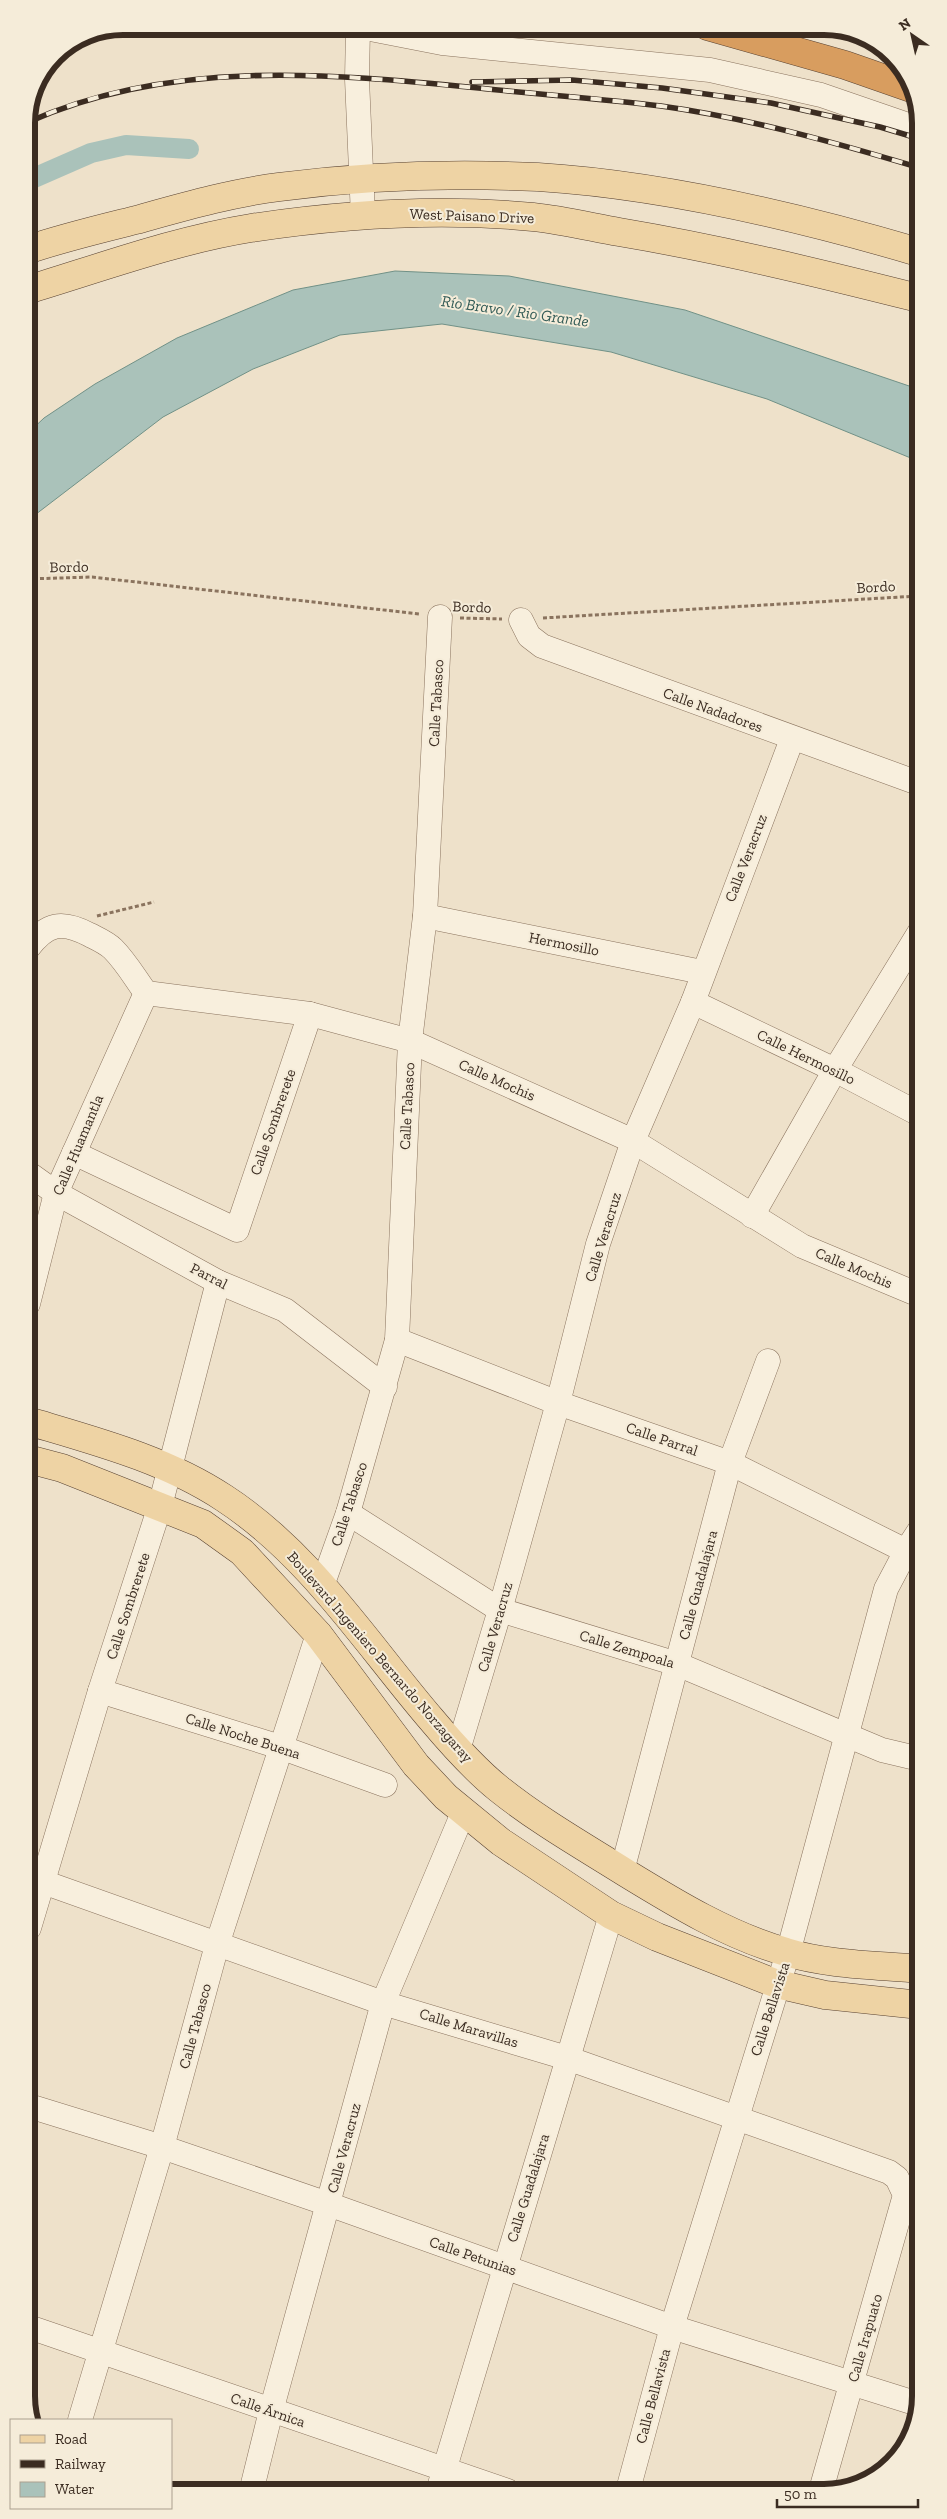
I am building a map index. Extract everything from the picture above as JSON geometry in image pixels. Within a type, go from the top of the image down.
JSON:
[{"type":"highway","points":[[739,35],[845,65],[904,85]]},
{"type":"main road","points":[[35,248],[205,202],[277,187],[360,180],[474,176],[538,177],[664,192],[789,218],[912,250]]},
{"type":"main road","name":"West Paisano Drive","points":[[35,288],[154,251],[249,228],[363,216],[434,212],[534,217],[668,240],[810,271],[912,296]]},
{"type":"main road","name":"Boulevard Ingeniero Bernardo Norzagaray","points":[[35,1423],[111,1446],[170,1469],[223,1497],[252,1518],[274,1537],[322,1586],[458,1750],[506,1794],[622,1871],[694,1912],[764,1945],[788,1953],[849,1963],[912,1968]]},
{"type":"main road","points":[[35,1461],[62,1468],[203,1524],[242,1552],[318,1634],[416,1765],[463,1813],[542,1871],[611,1915],[657,1937],[777,1984],[825,1995],[912,2004]]},
{"type":"street","points":[[356,35],[360,180],[363,216]]},
{"type":"street","points":[[399,35],[442,43],[710,70],[821,95],[912,126]]},
{"type":"street","name":"Calle Tabasco","points":[[322,1586],[348,1513],[397,1340],[410,1041],[424,916],[440,617]]},
{"type":"street","name":"Calle Nadadores","points":[[521,620],[529,636],[542,646],[792,739],[912,781]]},
{"type":"street","name":"Calle Veracruz","points":[[458,1750],[500,1610],[558,1403],[598,1244],[633,1141],[692,1002],[792,739]]},
{"type":"street","name":"Hermosillo","points":[[424,916],[702,972]]},
{"type":"street","points":[[35,941],[43,932],[63,924],[106,943],[146,993]]},
{"type":"street","points":[[752,1216],[835,1070],[912,944]]},
{"type":"street","name":"Calle Mochis","points":[[146,993],[310,1014],[410,1041],[633,1141],[802,1246],[912,1292]]},
{"type":"street","name":"Calle Huamantla","points":[[35,1276],[56,1193],[146,993]]},
{"type":"street","name":"Calle Hermosillo","points":[[692,1002],[835,1070],[912,1110]]},
{"type":"street","name":"Calle Sombrerete","points":[[74,1154],[237,1230],[310,1014]]},
{"type":"street","name":"Parral","points":[[35,1178],[56,1193],[218,1282],[285,1310],[385,1387]]},
{"type":"street","name":"Calle Sombrerete","points":[[36,1880],[160,1506],[218,1282]]},
{"type":"street","name":"Calle Parral","points":[[397,1340],[558,1403],[730,1463],[912,1553]]},
{"type":"street","name":"Calle Guadalajara","points":[[622,1871],[730,1463],[768,1361]]},
{"type":"street","name":"Calle Zempoala","points":[[348,1513],[500,1610],[677,1664],[882,1750],[912,1757]]},
{"type":"street","name":"Calle Bellavista","points":[[630,2484],[672,2327],[788,1953],[886,1589],[912,1554]]},
{"type":"street","name":"Calle Tabasco","points":[[80,2419],[162,2148],[217,1945],[318,1634]]},
{"type":"street","name":"Calle Noche Buena","points":[[100,1691],[280,1747],[385,1785]]},
{"type":"street","name":"Calle Veracruz","points":[[254,2484],[271,2411],[383,2002],[463,1813]]},
{"type":"street","name":"Calle Maravillas","points":[[36,1880],[383,2002],[567,2058],[736,2117],[889,2172],[903,2187]]},
{"type":"street","name":"Calle Guadalajara","points":[[440,2484],[504,2266],[611,1915]]},
{"type":"street","name":"Calle Petunias","points":[[35,2108],[328,2204],[672,2327],[912,2402]]},
{"type":"street","name":"Calle Irapuato","points":[[822,2484],[905,2195],[903,2187]]},
{"type":"street","name":"Calle Árnica","points":[[35,2330],[489,2484]]},
{"type":"path","name":"Bordo","points":[[35,579],[92,577],[440,617],[521,620],[912,596]]},
{"type":"path","points":[[63,924],[154,902]]},
{"type":"water","name":"Río Bravo / Rio Grande","points":[[395,271],[509,276],[685,310],[912,387],[912,459],[767,399],[611,352],[442,324],[340,335],[253,369],[163,417],[35,515],[35,426],[44,418],[95,384],[177,338],[293,290]]},
{"type":"waterway","points":[[35,178],[91,153],[126,145],[189,149]]},
{"type":"railway","points":[[35,120],[81,102],[138,88],[196,79],[254,76],[313,76],[371,79],[597,99],[694,111],[822,140],[912,166]]},
{"type":"railway","points":[[472,82],[572,80],[662,88],[771,103],[880,127],[912,137]]}]
